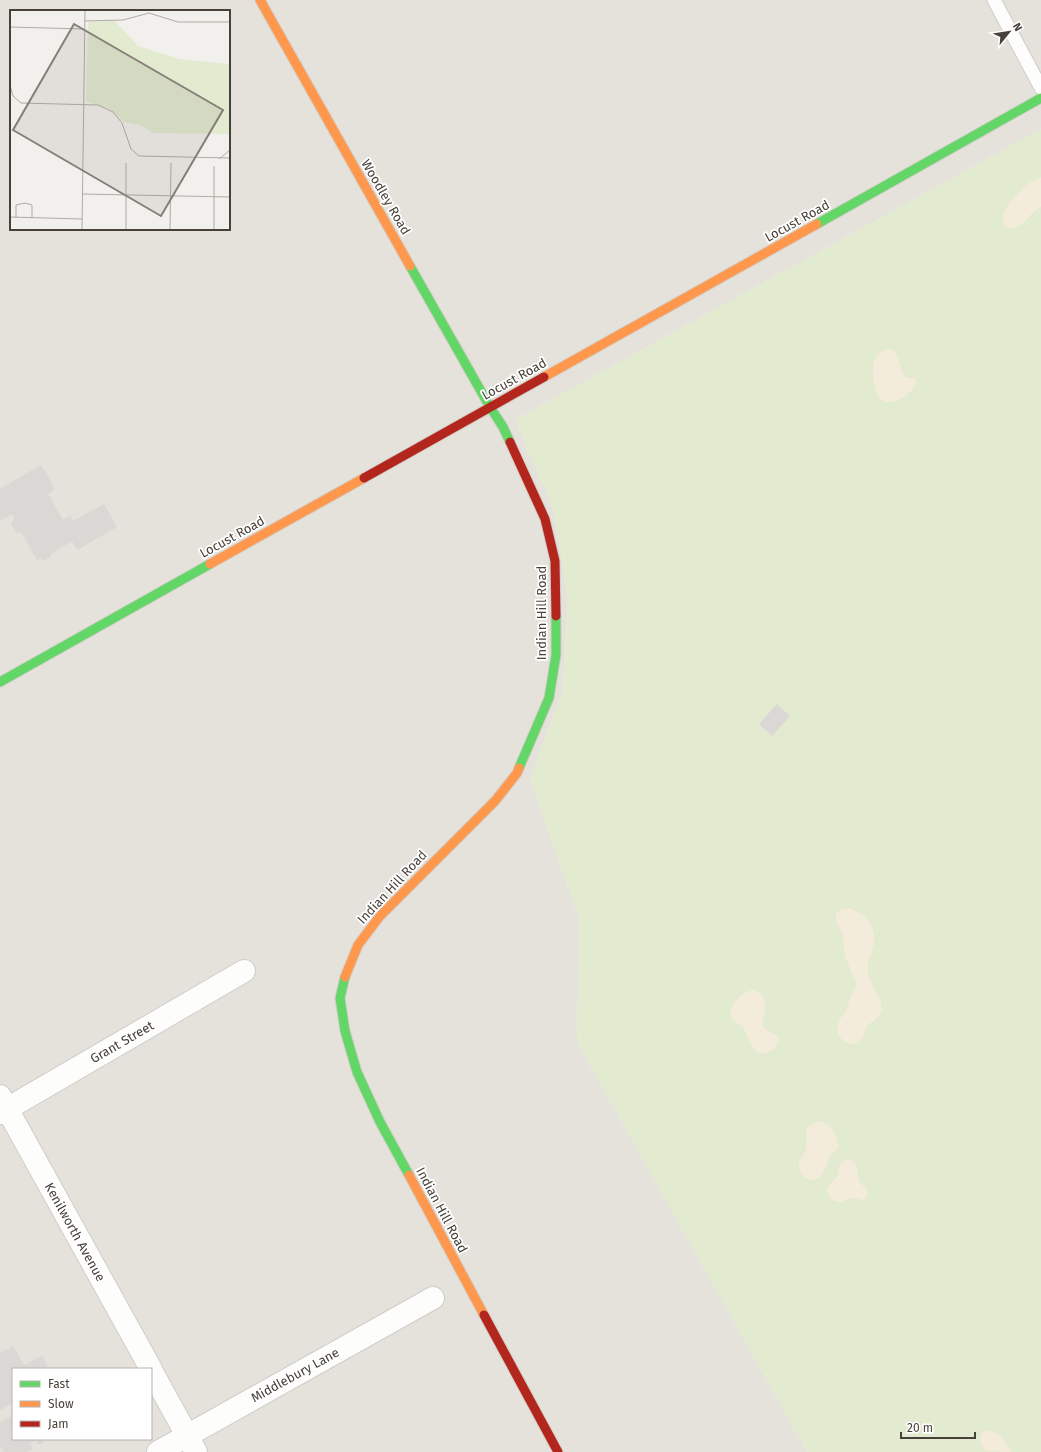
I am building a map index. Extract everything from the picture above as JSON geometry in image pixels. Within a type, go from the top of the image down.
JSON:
[{"type":"street","name":"Woodley Road","points":[[260,0],[490,407]]},
{"type":"street","name":"Locust Road","points":[[0,682],[1041,98]]},
{"type":"street","name":"Indian Hill Road","points":[[490,407],[503,427],[545,519],[555,561],[556,655],[549,698],[517,773],[495,801],[380,916],[358,945],[346,973],[340,998],[345,1031],[357,1072],[380,1122],[558,1452]]},
{"type":"street","name":"Grant Street","points":[[2,1106],[244,971]]},
{"type":"street","name":"Kenilworth Avenue","points":[[2,1106],[150,1368]]},
{"type":"street","name":"Middlebury Lane","points":[[158,1452],[192,1444],[433,1298]]},
{"type":"street","name":"Kenilworth Avenue","points":[[152,1371],[192,1444]]},
{"type":"lane","points":[[994,0],[1041,88]]},
{"type":"shaded area","points":[[0,0],[1041,0],[1041,129],[515,420],[554,510],[568,600],[563,689],[530,779],[579,918],[577,1042],[807,1452],[0,1452]]},
{"type":"green space","points":[[1041,129],[1041,1452],[807,1452],[577,1042],[579,918],[530,779],[563,689],[568,600],[554,510],[515,420]]},
{"type":"sand","points":[[1041,177],[1041,207],[1019,226],[1008,229],[1003,223],[1003,216],[1006,208],[1019,192],[1027,185]]},
{"type":"sand","points":[[887,349],[894,350],[898,357],[901,370],[905,376],[908,378],[915,378],[917,383],[907,395],[892,402],[880,399],[876,392],[873,375],[875,360],[881,352]]},
{"type":"sand","points":[[849,908],[866,918],[870,923],[874,934],[873,947],[868,963],[868,973],[882,1008],[879,1016],[867,1026],[863,1038],[857,1044],[851,1044],[843,1040],[838,1034],[837,1029],[840,1019],[848,1006],[850,997],[857,986],[845,956],[842,932],[836,921],[836,914],[840,910]]},
{"type":"sand","points":[[753,990],[759,993],[765,1001],[766,1006],[763,1026],[779,1039],[775,1048],[764,1053],[756,1051],[742,1026],[734,1021],[730,1011],[732,1006],[739,998]]},
{"type":"sand","points":[[818,1121],[827,1124],[833,1130],[839,1147],[831,1156],[821,1175],[810,1180],[807,1179],[801,1172],[799,1163],[806,1149],[806,1130]]},
{"type":"sand","points":[[847,1159],[850,1159],[856,1164],[859,1182],[867,1189],[868,1194],[864,1200],[852,1198],[837,1202],[834,1201],[829,1195],[827,1187],[837,1177],[840,1165]]},
{"type":"sand","points":[[989,1430],[999,1435],[1011,1452],[986,1451],[980,1439],[983,1432]]},
{"type":"building","points":[[41,465],[55,489],[48,494],[63,520],[70,515],[73,521],[104,504],[117,527],[77,550],[72,541],[52,553],[50,557],[43,561],[40,559],[37,560],[22,533],[16,532],[11,524],[14,518],[12,514],[0,521],[0,489]]},
{"type":"building","points":[[777,704],[790,716],[772,736],[759,724]]},
{"type":"building","points":[[13,1346],[24,1365],[42,1356],[48,1368],[12,1368],[12,1404],[0,1410],[0,1353]]},
{"type":"building","points":[[12,1416],[12,1440],[36,1440],[30,1444],[33,1449],[27,1452],[4,1452],[0,1446],[0,1423]]},
{"type":"building","points":[[36,1440],[43,1440],[44,1442],[38,1445]]},
{"type":"traffic: fast","points":[[817,224],[1041,98]]},
{"type":"traffic: fast","points":[[410,266],[490,407],[503,427],[510,442]]},
{"type":"traffic: fast","points":[[0,682],[210,564]]},
{"type":"traffic: fast","points":[[519,768],[549,698],[556,655],[556,616]]},
{"type":"traffic: fast","points":[[345,977],[340,998],[345,1031],[357,1072],[380,1122],[409,1175]]},
{"type":"traffic: slow","points":[[260,0],[410,266]]},
{"type":"traffic: slow","points":[[544,377],[817,224]]},
{"type":"traffic: slow","points":[[210,564],[364,478]]},
{"type":"traffic: slow","points":[[345,977],[358,945],[380,916],[495,801],[517,773],[519,768]]},
{"type":"traffic: slow","points":[[409,1175],[484,1315]]},
{"type":"traffic: jam","points":[[364,478],[544,377]]},
{"type":"traffic: jam","points":[[510,442],[545,519],[555,561],[556,616]]},
{"type":"traffic: jam","points":[[484,1315],[558,1452]]}]
